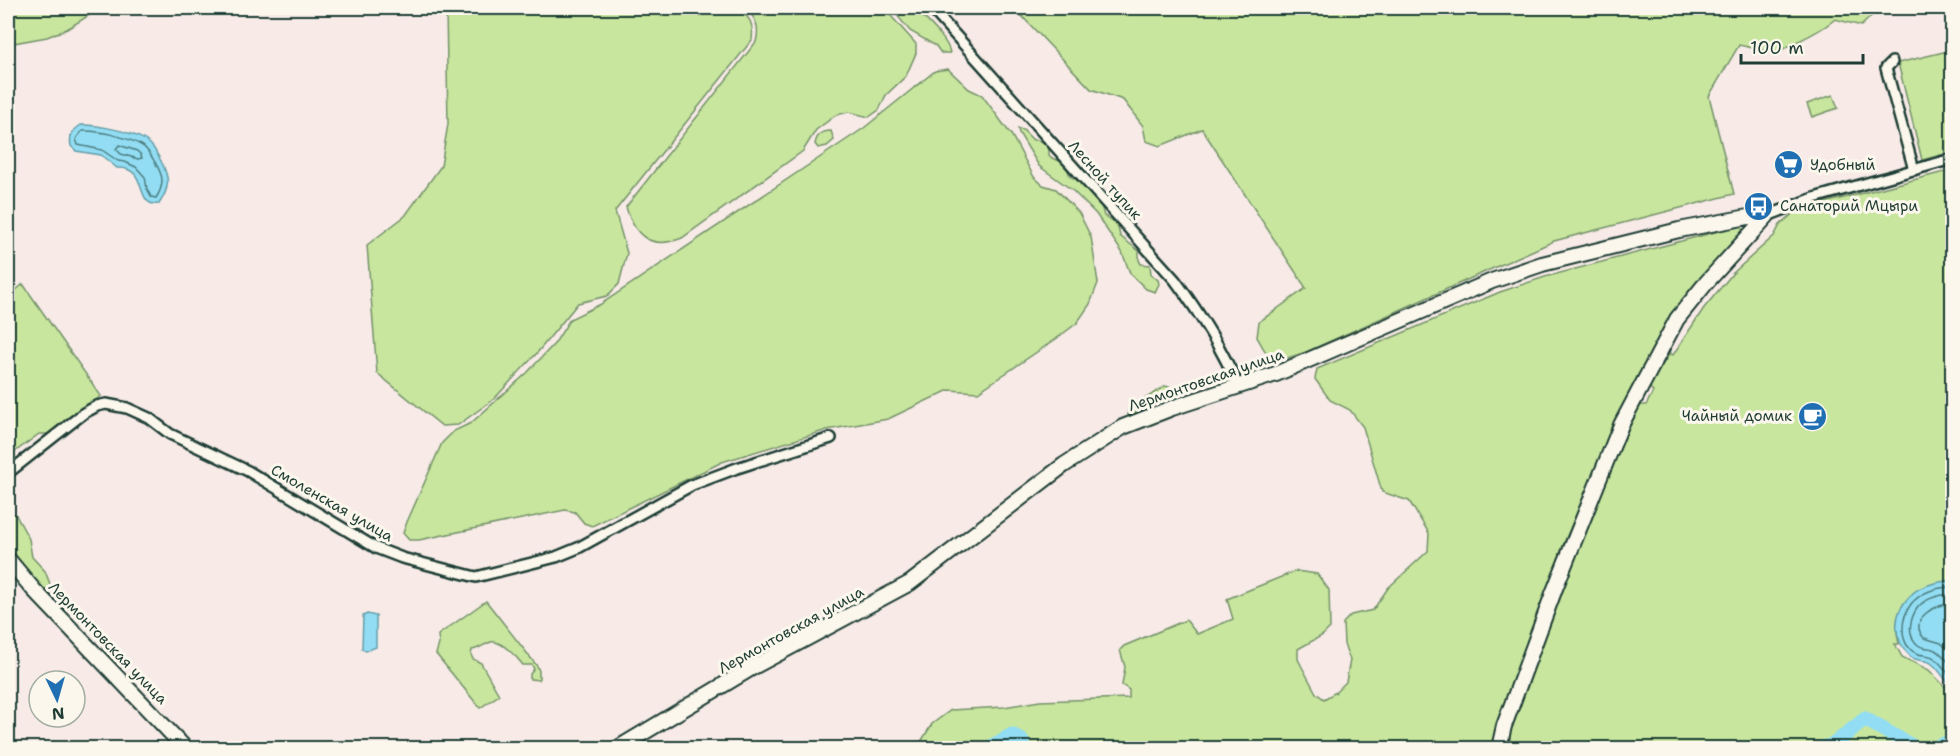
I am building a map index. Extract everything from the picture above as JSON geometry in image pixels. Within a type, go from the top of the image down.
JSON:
[{"type":"street","name":"Лесной тупик","points":[[931,8],[1175,280],[1232,372],[1238,386]]},
{"type":"street","points":[[1892,62],[1886,68],[1914,170]]},
{"type":"street","points":[[1498,748],[1558,581],[1621,425],[1677,319],[1706,283],[1767,216],[1814,198],[1953,159]]},
{"type":"street","name":"Лермонтовская улица","points":[[618,748],[755,666],[910,583],[1064,465],[1123,427],[1172,408],[1276,374],[1492,280],[1542,264],[1679,230],[1748,217],[1767,216]]},
{"type":"street","name":"Смоленская улица","points":[[8,473],[84,414],[97,406],[116,404],[149,418],[170,434],[248,471],[375,548],[402,558],[476,577],[556,557],[578,548],[692,485],[831,438]]},
{"type":"street","name":"Лермонтовская улица","points":[[8,559],[33,589],[185,748]]},
{"type":"green space","points":[[8,8],[99,8],[67,29],[47,37],[8,44]]},
{"type":"green space","points":[[446,8],[739,8],[750,22],[752,40],[615,211],[627,253],[619,284],[607,296],[578,303],[537,353],[494,399],[458,425],[442,426],[377,373],[367,245],[405,216],[441,166],[448,124]]},
{"type":"green space","points":[[746,8],[884,8],[916,44],[916,53],[906,76],[886,95],[879,110],[869,117],[849,112],[836,115],[816,130],[803,151],[682,238],[671,241],[653,241],[646,238],[634,226],[626,207],[756,42],[758,32],[756,24]]},
{"type":"green space","points":[[891,8],[914,8],[941,36],[950,53],[941,53],[936,46],[910,31]]},
{"type":"green space","points":[[1024,8],[1880,8],[1861,26],[1835,19],[1776,53],[1739,45],[1709,96],[1734,194],[1554,241],[1306,352],[1272,363],[1257,337],[1259,322],[1306,288],[1202,129],[1160,146],[1146,141],[1143,126],[1123,100],[1091,89],[1019,13]]},
{"type":"green space","points":[[1952,50],[1952,152],[1922,160],[1898,63]]},
{"type":"green space","points":[[948,69],[969,89],[982,95],[1012,136],[1034,177],[1043,185],[1056,189],[1079,213],[1091,237],[1098,283],[1090,304],[1077,323],[978,392],[949,390],[888,419],[827,430],[722,462],[592,526],[584,523],[575,512],[565,510],[419,540],[409,540],[403,533],[442,443],[454,431],[471,423],[527,373],[555,343],[570,319],[601,304],[864,128],[935,71]]},
{"type":"green space","points":[[1833,95],[1838,108],[1812,117],[1807,104]]},
{"type":"green space","points":[[1018,129],[1023,130],[1033,140],[1049,146],[1049,155],[1065,163],[1070,176],[1082,183],[1100,201],[1104,216],[1117,223],[1120,236],[1139,251],[1141,264],[1150,265],[1151,274],[1159,284],[1155,292],[1146,289],[1130,273],[1122,252],[1096,214],[1072,190],[1039,166]]},
{"type":"green space","points":[[831,131],[834,140],[827,146],[818,148],[815,144],[818,136]]},
{"type":"green space","points":[[1952,170],[1952,581],[1945,581],[1897,633],[1899,644],[1895,644],[1902,657],[1929,670],[1952,694],[1952,748],[1508,748],[1511,730],[1557,607],[1622,445],[1640,405],[1646,405],[1653,392],[1649,386],[1670,353],[1673,355],[1704,308],[1733,273],[1774,236],[1780,225],[1797,210]]},
{"type":"green space","points":[[1742,225],[1743,235],[1656,345],[1613,427],[1564,543],[1498,726],[1493,748],[917,748],[932,724],[951,710],[1004,707],[1040,701],[1129,698],[1129,690],[1122,685],[1125,667],[1120,650],[1124,646],[1186,620],[1197,634],[1233,619],[1227,599],[1296,571],[1317,574],[1329,590],[1330,628],[1323,635],[1298,649],[1298,659],[1316,693],[1324,699],[1336,692],[1346,682],[1350,660],[1344,644],[1343,623],[1351,615],[1373,610],[1388,588],[1428,551],[1429,533],[1409,501],[1382,492],[1363,427],[1350,410],[1330,400],[1315,379],[1317,369],[1500,292],[1545,277]]},
{"type":"green space","points":[[23,284],[101,396],[49,434],[39,434],[8,457],[8,297]]},
{"type":"green space","points":[[1165,386],[1177,392],[1179,397],[1177,401],[1131,418],[1128,415],[1128,410]]},
{"type":"green space","points":[[8,510],[16,515],[29,539],[32,557],[45,571],[50,584],[47,592],[42,592],[8,549]]},
{"type":"green space","points":[[486,601],[537,666],[539,680],[530,679],[530,674],[534,669],[532,665],[523,665],[504,646],[491,642],[472,650],[473,659],[481,663],[499,695],[480,708],[436,654],[439,644],[438,635]]},
{"type":"water","points":[[81,125],[128,133],[151,145],[161,161],[168,183],[159,204],[151,203],[146,199],[134,173],[127,169],[117,168],[101,155],[76,151],[71,146],[72,134]]},
{"type":"water","points":[[1952,581],[1952,688],[1931,663],[1910,656],[1897,634],[1900,610],[1914,592],[1926,585]]},
{"type":"water","points":[[367,614],[376,616],[376,647],[366,651],[362,649],[363,616]]},
{"type":"waterway","points":[[1823,748],[1833,745],[1865,719],[1915,748]]},
{"type":"waterway","points":[[989,748],[1012,735],[1022,741],[1023,748]]},
{"type":"waterway","points":[[1934,748],[1952,741]]},
{"type":"place","name":"Удобный","points":[[1789,165]]},
{"type":"place","name":"Санаторий Мцыри","points":[[1759,206]]},
{"type":"place","name":"Чайный домик","points":[[1813,416]]}]
